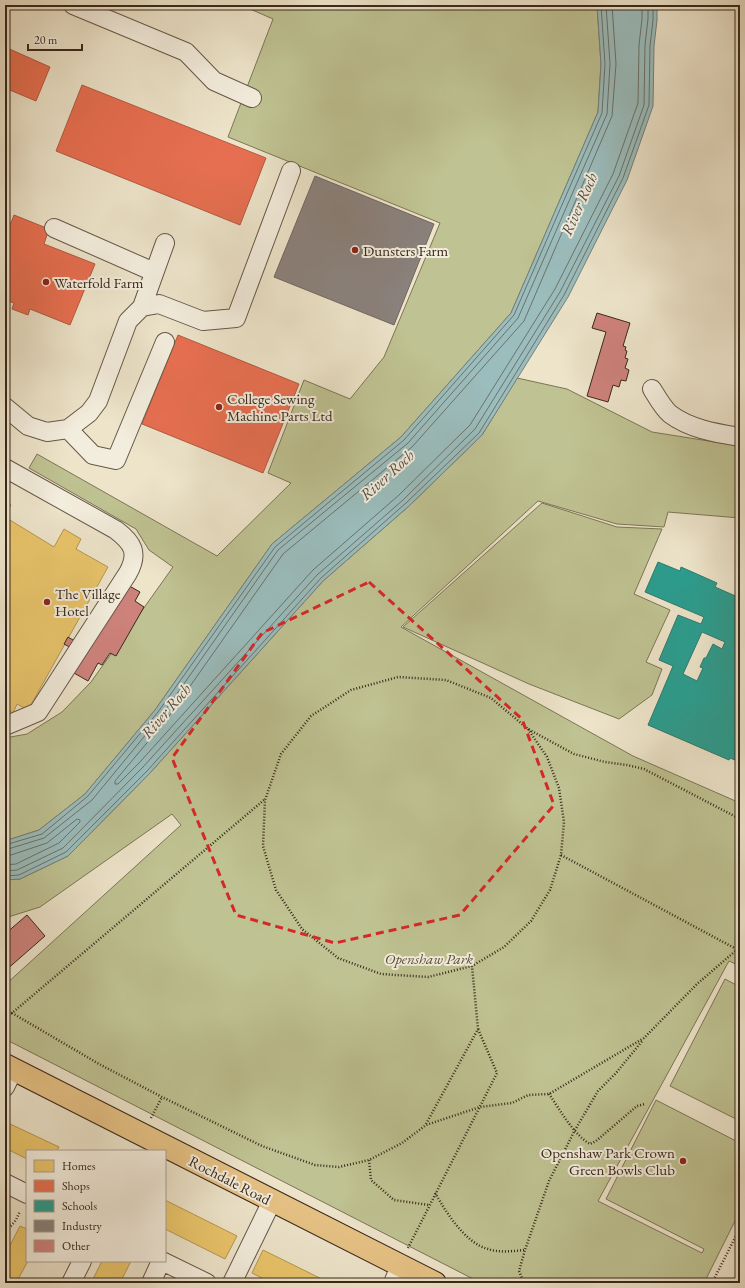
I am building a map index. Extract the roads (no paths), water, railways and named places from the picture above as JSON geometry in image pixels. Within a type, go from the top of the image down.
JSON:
[{"type":"highway","name":"Rochdale Road","points":[[8,1074],[272,1201],[396,1274],[435,1283]]},
{"type":"street","points":[[73,5],[186,52],[214,81],[252,98]]},
{"type":"street","points":[[142,307],[159,304],[203,321],[236,318],[292,171]]},
{"type":"street","points":[[54,228],[154,272]]},
{"type":"street","points":[[5,407],[28,426],[47,432],[68,429],[89,413],[98,401],[128,321],[142,307],[165,243]]},
{"type":"street","points":[[68,429],[93,455],[116,460],[165,342]]},
{"type":"street","points":[[652,389],[669,413],[685,423],[703,430],[740,437]]},
{"type":"street","points":[[5,468],[116,530],[126,537],[134,553],[134,564],[38,712],[5,726]]},
{"type":"street","points":[[5,1183],[24,1201]]},
{"type":"street","points":[[234,1280],[272,1201]]},
{"type":"street","points":[[71,1283],[82,1262]]},
{"type":"street","points":[[151,1283],[162,1262]]},
{"type":"street","points":[[164,1262],[207,1283]]},
{"type":"water","name":"River Roch","points":[[597,5],[657,5],[654,46],[653,106],[627,180],[568,297],[482,435],[409,506],[323,581],[150,773],[68,856],[20,879],[5,880],[5,841],[39,830],[85,794],[155,710],[272,544],[401,437],[511,313],[598,112],[601,64]]},
{"type":"place","name":"Dunsters Farm","points":[[355,250]]},
{"type":"place","name":"Waterfold Farm","points":[[46,282]]},
{"type":"place","name":"College Sewing Machine Parts Ltd","points":[[219,407]]},
{"type":"place","name":"The Village Hotel","points":[[47,602]]},
{"type":"place","name":"Openshaw Park Crown Green Bowls Club","points":[[683,1161]]},
{"type":"park label","name":"Openshaw Park","points":[[429,958]]}]
